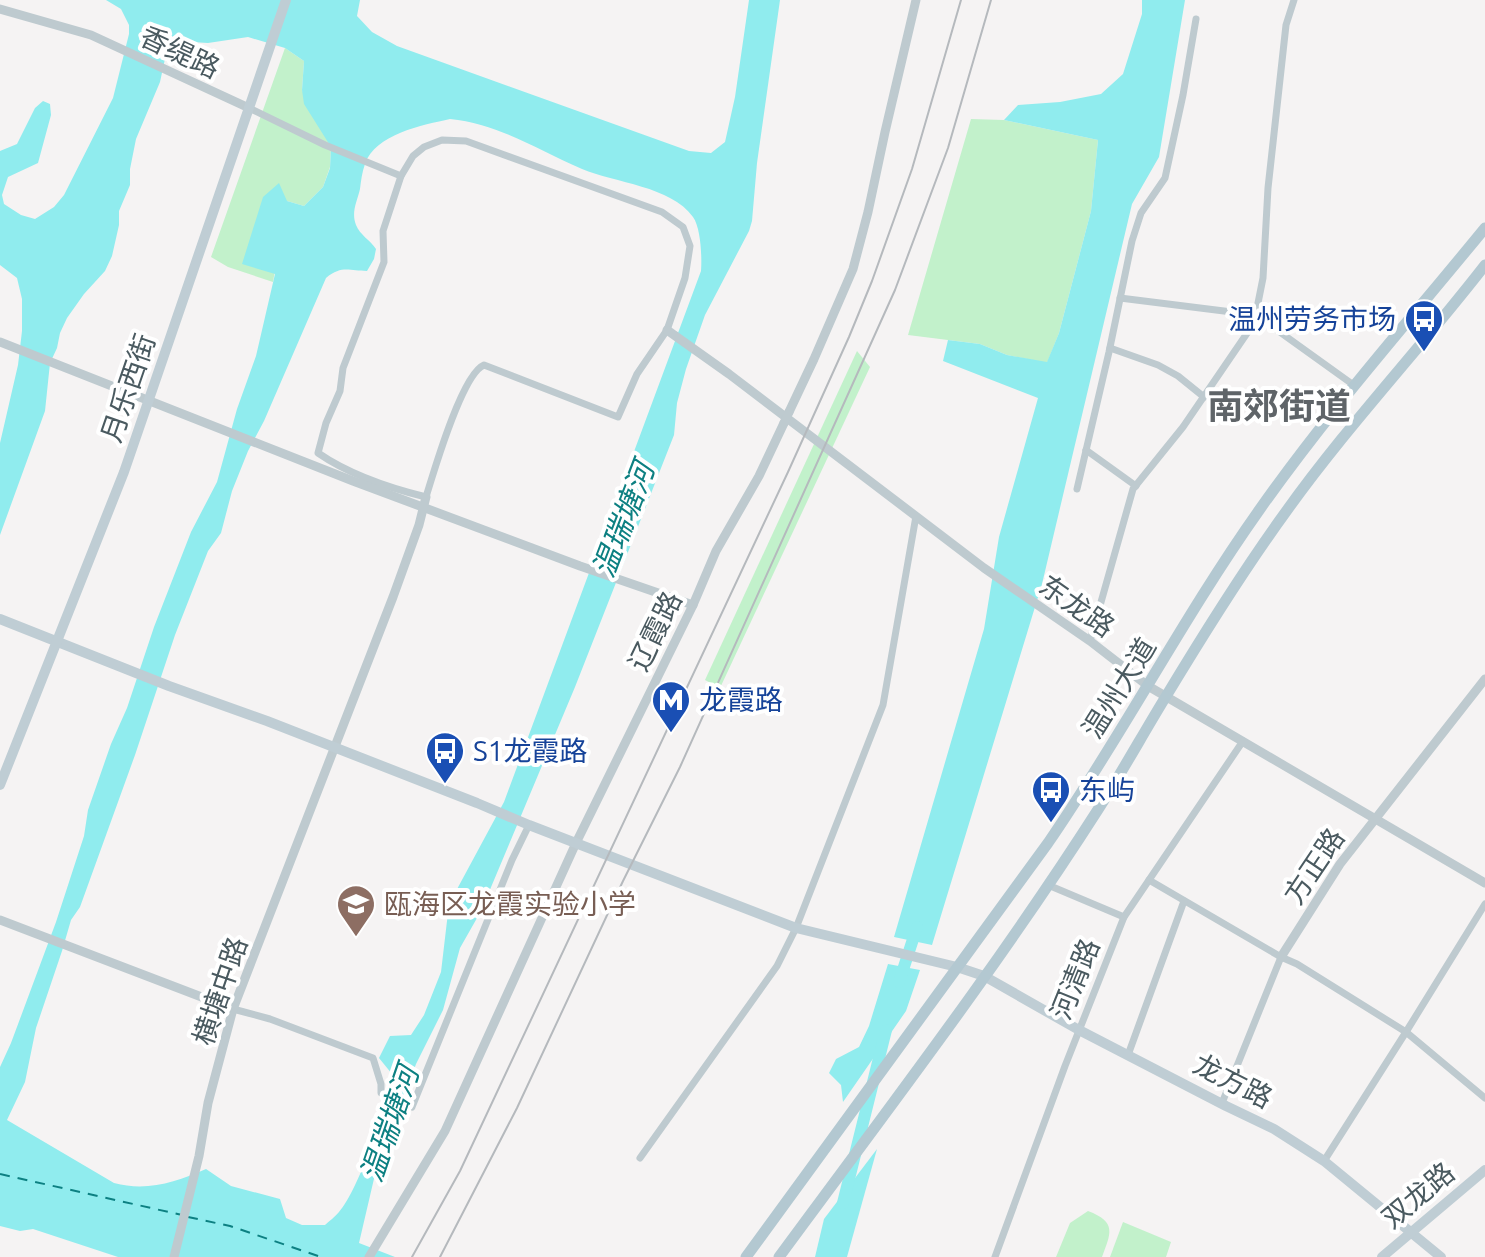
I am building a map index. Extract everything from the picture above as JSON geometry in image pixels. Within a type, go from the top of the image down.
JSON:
[{"type":"main road","name":"月乐西街","points":[[0,785],[150,401],[286,0]]},
{"type":"main road","name":"温州大道","points":[[746,1257],[1082,793],[1252,520],[1323,425],[1485,228]]},
{"type":"main road","name":"温州大道","points":[[779,1257],[1048,885],[1249,563],[1332,450],[1485,265]]},
{"type":"main road","points":[[0,619],[796,928],[984,976]]},
{"type":"main road","name":"龙方路","points":[[984,976],[1079,1030],[1274,1129],[1324,1161],[1441,1257]]},
{"type":"main road","name":"双龙路","points":[[1382,1257],[1485,1170]]},
{"type":"street","name":"辽霞路","points":[[369,1257],[445,1131],[576,843],[693,605],[716,551],[759,476],[853,269],[916,0]]},
{"type":"street","points":[[1090,641],[1133,489],[1183,427],[1254,323],[1263,278],[1268,188],[1286,25],[1294,0]]},
{"type":"street","name":"香缇路","points":[[0,9],[91,35],[249,108]]},
{"type":"street","points":[[1077,489],[1132,241],[1141,213],[1165,178],[1196,19]]},
{"type":"street","points":[[249,108],[325,145],[401,176]]},
{"type":"street","points":[[425,502],[463,392],[476,369],[484,365],[618,417],[637,374],[669,332],[685,278],[690,246],[683,227],[662,212],[466,141],[442,140],[424,147],[413,156],[401,176],[383,231],[384,262],[343,368],[340,391],[326,423],[318,453],[334,464],[425,502],[580,566],[693,605]]},
{"type":"street","points":[[1120,298],[1256,315],[1355,386]]},
{"type":"street","name":"东龙路","points":[[669,332],[1148,686],[1485,883]]},
{"type":"street","points":[[0,342],[299,459],[425,502]]},
{"type":"street","points":[[1110,348],[1158,365],[1204,397]]},
{"type":"street","points":[[1086,450],[1136,486]]},
{"type":"street","name":"横塘中路","points":[[174,1257],[199,1156],[208,1103],[233,1009],[393,597],[425,502]]},
{"type":"street","points":[[640,1158],[777,966],[796,928],[883,705],[916,516]]},
{"type":"street","name":"方正路","points":[[1222,1103],[1281,957],[1340,864],[1485,679]]},
{"type":"street","name":"河清路","points":[[995,1257],[1124,917],[1243,741]]},
{"type":"street","points":[[0,920],[233,1009],[270,1019],[373,1058],[381,1093],[412,1107],[529,825]]},
{"type":"street","points":[[1149,880],[1297,964],[1406,1032],[1485,1098]]},
{"type":"street","points":[[1048,885],[1124,917]]},
{"type":"street","points":[[1128,1055],[1184,901]]},
{"type":"street","points":[[1324,1161],[1485,904]]},
{"type":"green space","points":[[285,48],[304,61],[302,90],[331,147],[330,167],[323,187],[304,206],[287,201],[273,282],[228,267],[211,257]]},
{"type":"green space","points":[[971,119],[1004,120],[1098,140],[1091,211],[1059,333],[1047,363],[1007,355],[980,344],[908,335]]},
{"type":"green space","points":[[857,351],[870,367],[720,688],[705,680]]},
{"type":"green space","points":[[1088,1211],[1108,1224],[1108,1241],[1102,1257],[1056,1257],[1070,1223]]},
{"type":"green space","points":[[1123,1222],[1171,1242],[1166,1257],[1110,1257]]},
{"type":"water","name":"温瑞塘河","points":[[106,0],[360,0],[357,16],[372,32],[397,46],[689,151],[711,153],[725,142],[749,0],[780,0],[749,231],[705,315],[677,403],[674,435],[575,687],[481,911],[460,948],[443,1010],[416,1064],[400,1110],[380,1153],[359,1243],[395,1257],[118,1257],[33,1229],[20,1231],[0,1226],[0,1067],[56,922],[84,836],[88,810],[154,627],[191,532],[217,482],[237,409],[256,356],[275,274],[242,264],[263,197],[279,183],[287,201],[304,206],[323,187],[330,168],[331,147],[304,104],[304,61],[285,48],[248,37],[208,43],[175,41],[166,54],[160,82],[136,139],[130,185],[119,211],[112,256],[105,271],[67,318],[60,333],[50,363],[45,411],[0,535],[0,443],[18,365],[22,299],[17,278],[0,265],[0,151],[17,144],[35,108],[43,101],[50,104],[51,115],[38,163],[8,177],[2,195],[4,204],[21,215],[35,219],[54,207],[64,195],[113,98],[129,34],[129,25],[121,9]],"holes":[[[450,119],[502,132],[595,174],[671,198],[696,222],[701,271],[504,802],[449,904],[441,972],[424,1015],[411,1035],[390,1036],[379,1058],[392,1074],[389,1088],[371,1146],[347,1201],[325,1225],[302,1225],[286,1218],[280,1199],[231,1186],[206,1169],[150,1186],[114,1183],[7,1120],[25,1082],[36,1028],[71,920],[80,907],[175,635],[208,551],[221,533],[232,491],[248,451],[326,278],[341,270],[367,271],[374,259],[376,249],[358,229],[354,216],[365,164],[379,145],[401,132]]]},
{"type":"water","points":[[1142,0],[1185,0],[1159,157],[1132,204],[1042,584],[932,945],[894,937],[984,629],[999,537],[1038,398],[943,361],[948,340],[980,344],[1007,355],[1047,362],[1059,333],[1091,211],[1098,140],[1004,120],[1018,105],[1060,102],[1101,94],[1123,74],[1142,14]]},
{"type":"water","points":[[888,964],[920,970],[906,1011],[843,1102],[841,1085],[829,1073],[836,1059],[859,1047],[869,1026]]},
{"type":"water","points":[[877,1149],[847,1257],[815,1257],[824,1219]]},
{"type":"waterway","points":[[899,982],[917,927]]},
{"type":"waterway","points":[[843,1203],[886,1030]]},
{"type":"ferry route","points":[[0,1174],[182,1215]]},
{"type":"ferry route","points":[[188,1217],[230,1226],[321,1257]]},
{"type":"railway","points":[[412,1257],[460,1171],[849,337],[912,169],[961,0]]},
{"type":"railway","points":[[440,1257],[517,1108],[680,767],[895,290],[948,148],[991,0]]},
{"type":"place","name":"温州劳务市场","points":[[1424,353]]},
{"type":"place","name":"龙霞路","points":[[671,734]]},
{"type":"place","name":"S1龙霞路","points":[[445,785]]},
{"type":"place","name":"东屿","points":[[1051,824]]},
{"type":"place","name":"瓯海区龙霞实验小学","points":[[356,938]]},
{"type":"district","name":"南郊街道","points":[[1279,406]]}]
